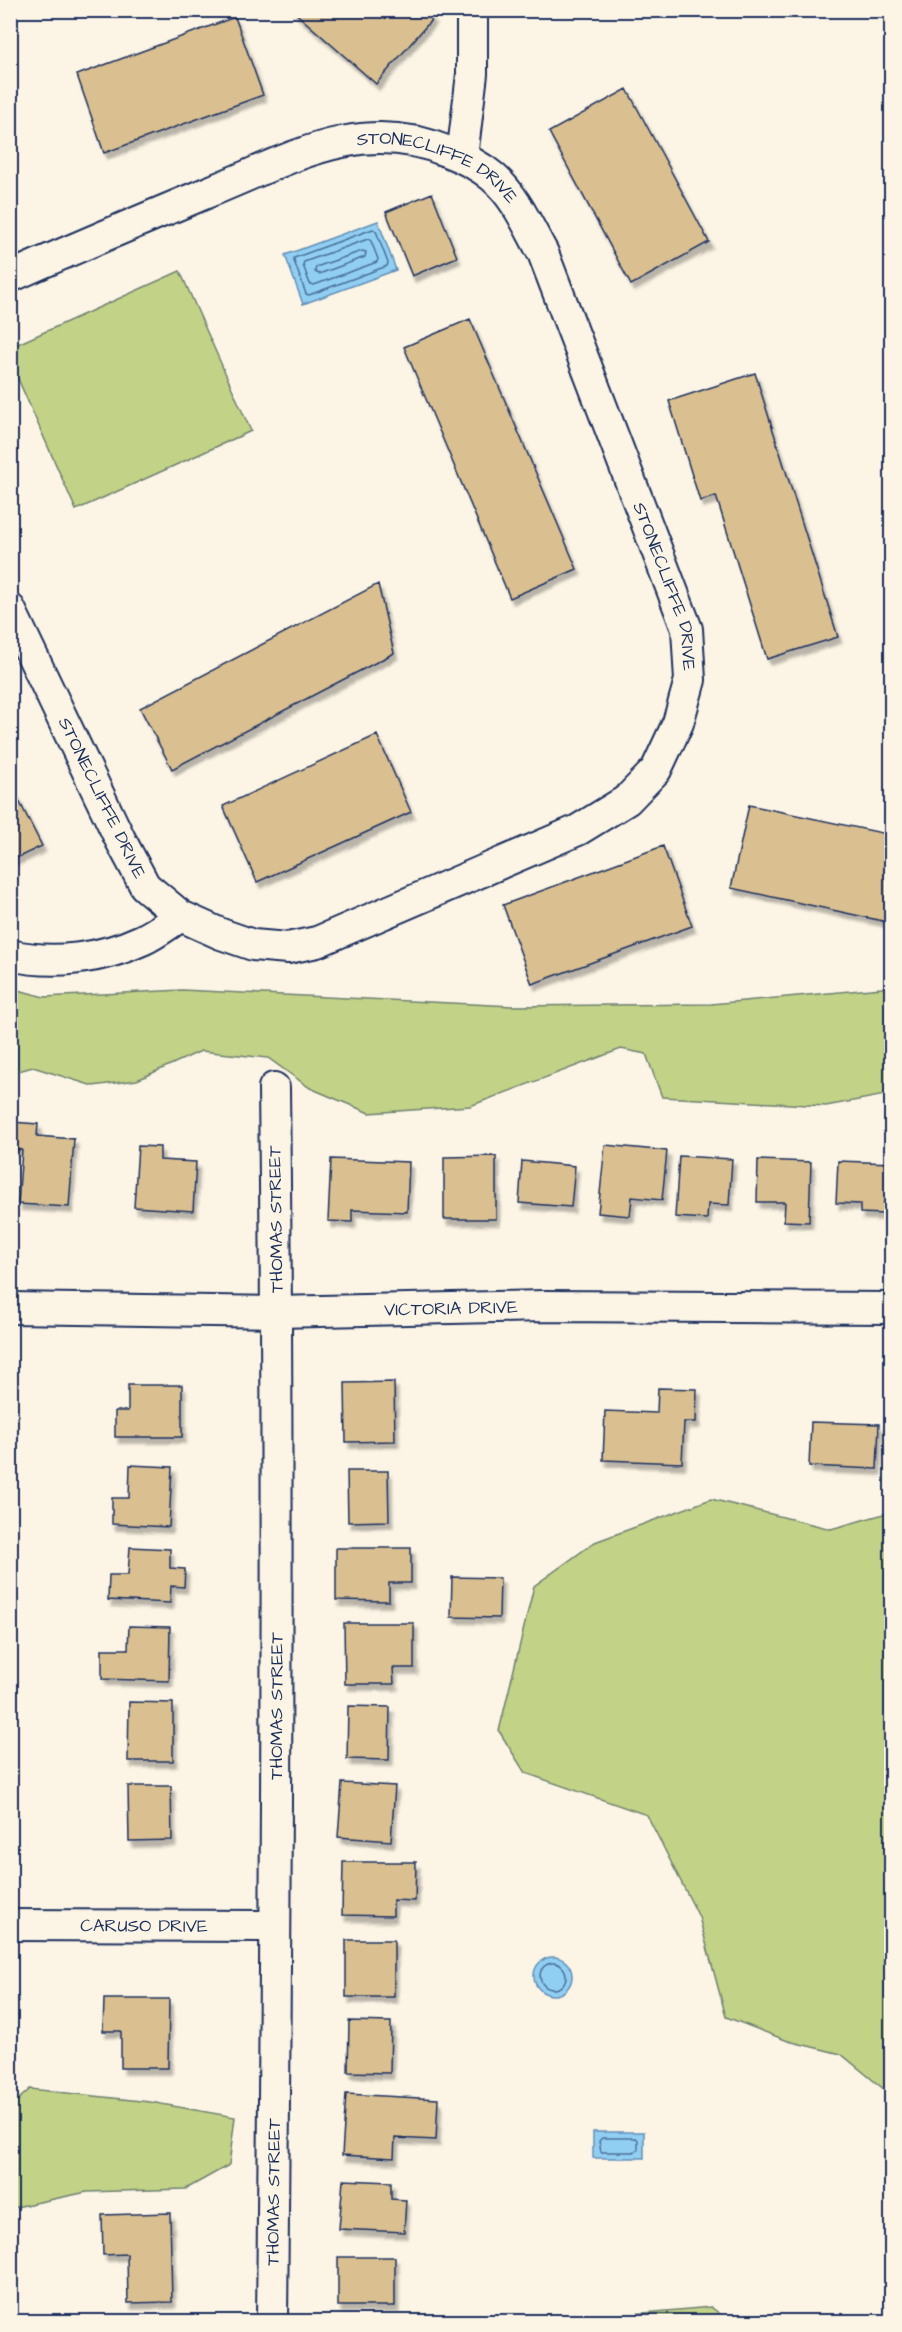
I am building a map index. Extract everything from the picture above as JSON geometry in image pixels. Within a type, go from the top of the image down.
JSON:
[{"type":"street","points":[[462,157],[472,74],[472,10]]},
{"type":"street","name":"STONECLIFFE DRIVE","points":[[10,277],[86,243],[322,147],[370,137],[400,138],[433,145],[462,157],[494,178],[519,210],[543,253],[687,629],[690,681],[678,723],[656,770],[627,800],[579,830],[317,942],[288,948],[253,945],[181,916],[146,886],[120,839],[10,609]]},
{"type":"street","points":[[10,955],[48,960],[84,958],[143,940],[181,916]]},
{"type":"street","name":"THOMAS STREET","points":[[272,2322],[277,1312],[274,1088]]},
{"type":"street","name":"VICTORIA DRIVE","points":[[10,1308],[277,1312],[544,1306],[891,1308]]},
{"type":"street","name":"CARUSO DRIVE","points":[[10,1925],[275,1926]]},
{"type":"green space","points":[[180,271],[251,431],[76,510],[11,363],[11,347]]},
{"type":"green space","points":[[891,983],[891,1094],[826,1106],[662,1097],[646,1054],[621,1049],[470,1106],[369,1113],[310,1088],[268,1058],[201,1051],[137,1080],[93,1086],[33,1067],[11,1073],[11,988],[44,997],[182,990],[513,1006],[711,1004],[882,988]]},
{"type":"green space","points":[[711,1499],[831,1529],[891,1512],[891,2095],[841,2054],[788,2041],[726,2017],[699,1917],[647,1815],[525,1773],[499,1731],[534,1586],[595,1542]]},
{"type":"green space","points":[[30,2089],[150,2102],[235,2117],[229,2165],[186,2189],[87,2192],[11,2208],[11,2106]]},
{"type":"green space","points":[[711,2307],[729,2321],[554,2321]]},
{"type":"water","points":[[378,221],[396,270],[303,304],[285,255]]},
{"type":"water","points":[[553,1957],[566,1963],[572,1976],[566,1989],[553,1995],[540,1989],[534,1976],[540,1963]]},
{"type":"water","points":[[593,2132],[644,2132],[644,2158],[593,2158]]},
{"type":"building","points":[[292,10],[424,10],[433,18],[376,84]]},
{"type":"building","points":[[235,17],[263,95],[104,153],[77,75]]},
{"type":"building","points":[[627,89],[709,242],[631,285],[549,132]]},
{"type":"building","points":[[432,193],[457,257],[412,276],[386,212]]},
{"type":"building","points":[[470,319],[577,569],[510,598],[404,347]]},
{"type":"building","points":[[755,373],[838,637],[767,659],[716,496],[700,501],[669,401]]},
{"type":"building","points":[[378,584],[394,653],[172,769],[140,708]]},
{"type":"building","points":[[377,735],[411,812],[257,882],[223,806]]},
{"type":"building","points":[[10,783],[42,846],[10,861]]},
{"type":"building","points":[[749,805],[892,835],[892,923],[731,888]]},
{"type":"building","points":[[663,846],[692,926],[532,984],[503,905]]},
{"type":"building","points":[[12,1122],[38,1124],[37,1136],[74,1139],[69,1207],[18,1204],[22,1150],[10,1149]]},
{"type":"building","points":[[605,1145],[667,1151],[662,1200],[632,1197],[630,1216],[598,1213]]},
{"type":"building","points":[[138,1146],[160,1147],[160,1160],[196,1162],[193,1211],[134,1207]]},
{"type":"building","points":[[496,1156],[496,1219],[444,1219],[444,1157]]},
{"type":"building","points":[[679,1156],[732,1159],[729,1205],[708,1204],[707,1219],[675,1217]]},
{"type":"building","points":[[331,1159],[409,1162],[407,1212],[352,1210],[352,1222],[328,1221]]},
{"type":"building","points":[[758,1160],[811,1162],[809,1222],[784,1221],[785,1202],[757,1202]]},
{"type":"building","points":[[522,1161],[575,1166],[571,1207],[519,1203]]},
{"type":"building","points":[[838,1161],[892,1163],[892,1202],[884,1202],[884,1214],[860,1213],[860,1204],[836,1203]]},
{"type":"building","points":[[394,1382],[395,1441],[346,1442],[345,1383]]},
{"type":"building","points":[[128,1385],[182,1385],[182,1437],[115,1437],[115,1411],[128,1411]]},
{"type":"building","points":[[658,1388],[697,1389],[696,1422],[684,1422],[682,1463],[603,1460],[605,1411],[657,1413]]},
{"type":"building","points":[[811,1422],[879,1424],[877,1469],[809,1466]]},
{"type":"building","points":[[130,1465],[172,1467],[169,1527],[112,1524],[112,1498],[129,1498]]},
{"type":"building","points":[[347,1471],[388,1471],[389,1521],[348,1522]]},
{"type":"building","points":[[130,1547],[170,1549],[170,1568],[185,1569],[184,1587],[171,1586],[170,1603],[108,1600],[109,1575],[128,1575]]},
{"type":"building","points":[[336,1548],[411,1548],[411,1583],[389,1583],[389,1601],[336,1600]]},
{"type":"building","points":[[452,1577],[500,1578],[499,1618],[451,1617]]},
{"type":"building","points":[[344,1623],[414,1623],[414,1668],[393,1668],[394,1684],[345,1684]]},
{"type":"building","points":[[129,1626],[170,1627],[169,1681],[102,1679],[102,1649],[128,1649]]},
{"type":"building","points":[[129,1702],[173,1703],[173,1761],[128,1761]]},
{"type":"building","points":[[348,1706],[390,1707],[389,1760],[347,1759]]},
{"type":"building","points":[[342,1783],[395,1786],[391,1841],[338,1837]]},
{"type":"building","points":[[128,1786],[171,1786],[172,1840],[129,1841]]},
{"type":"building","points":[[343,1862],[416,1862],[415,1901],[393,1900],[393,1916],[342,1915]]},
{"type":"building","points":[[346,1940],[394,1940],[394,1997],[346,1997]]},
{"type":"building","points":[[104,1999],[169,1999],[168,2068],[121,2068],[121,2031],[103,2031]]},
{"type":"building","points":[[349,2021],[391,2022],[390,2073],[348,2072]]},
{"type":"building","points":[[346,2094],[438,2099],[436,2140],[395,2138],[394,2158],[342,2155]]},
{"type":"building","points":[[343,2180],[391,2182],[391,2199],[406,2200],[404,2232],[339,2229]]},
{"type":"building","points":[[170,2213],[172,2302],[128,2303],[127,2254],[103,2255],[102,2215]]},
{"type":"building","points":[[338,2257],[395,2257],[395,2306],[338,2306]]}]
